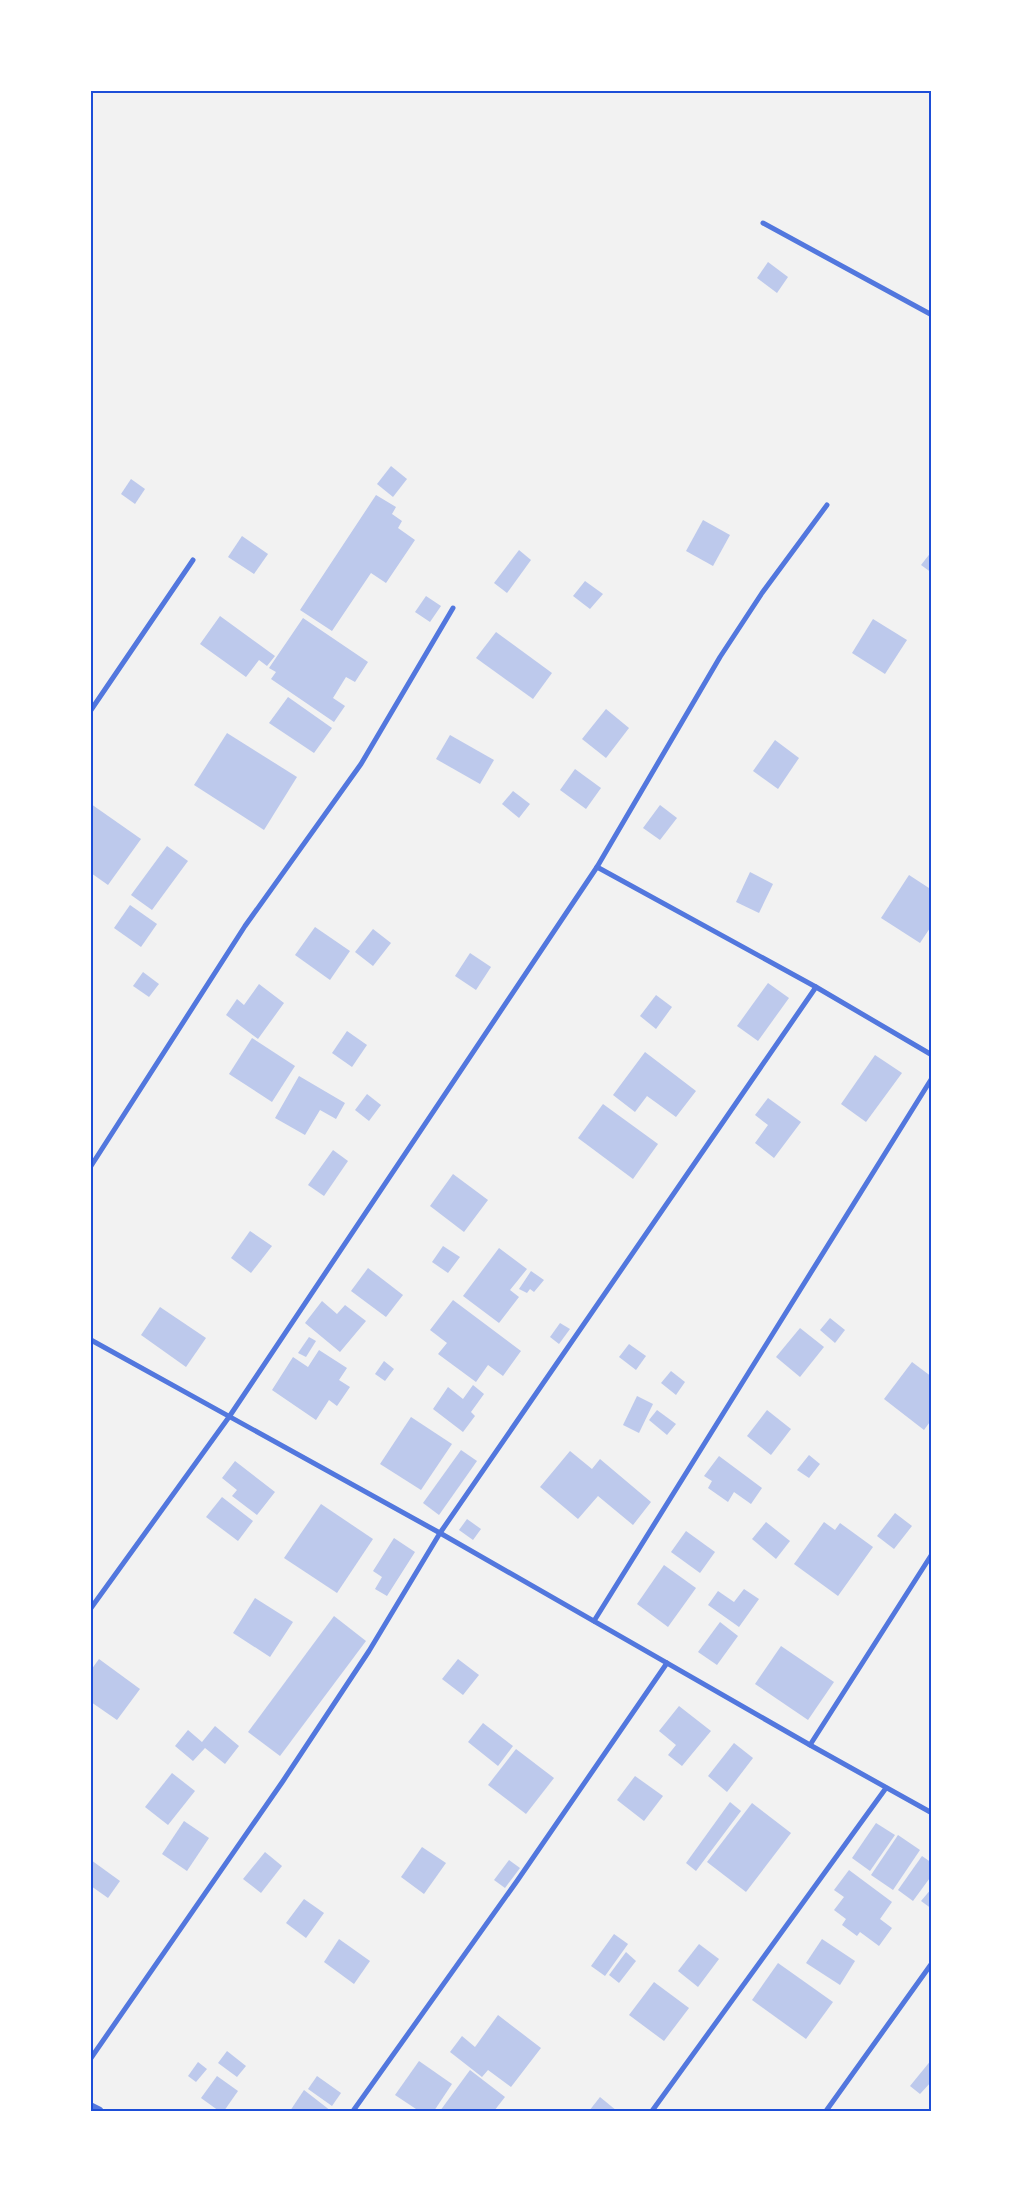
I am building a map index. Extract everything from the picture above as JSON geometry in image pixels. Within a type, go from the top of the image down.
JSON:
[{"type":"street","points":[[763,223],[932,315]]},
{"type":"street","points":[[91,1608],[229,1417],[597,867],[720,657],[762,593],[827,506]]},
{"type":"street","points":[[91,710],[194,560]]},
{"type":"street","points":[[91,1166],[245,926],[361,764],[453,608]]},
{"type":"street","points":[[597,867],[816,987],[932,1055]]},
{"type":"street","points":[[91,2058],[283,1781],[369,1651],[440,1533],[816,987]]},
{"type":"street","points":[[594,1621],[932,1078]]},
{"type":"street","points":[[91,1340],[440,1533],[810,1745],[932,1812]]},
{"type":"street","points":[[810,1745],[932,1554]]},
{"type":"street","points":[[353,2111],[523,1873],[666,1663]]},
{"type":"street","points":[[652,2111],[886,1788]]},
{"type":"street","points":[[826,2111],[932,1963]]},
{"type":"street","points":[[91,2107],[98,2111]]},
{"type":"building","points":[[768,262],[788,277],[777,293],[757,278]]},
{"type":"building","points":[[391,466],[407,479],[393,497],[377,484]]},
{"type":"building","points":[[131,479],[145,489],[135,504],[121,494]]},
{"type":"building","points":[[376,495],[396,507],[392,514],[402,521],[398,528],[415,540],[386,583],[371,573],[332,631],[300,610]]},
{"type":"building","points":[[703,520],[730,535],[713,566],[686,551]]},
{"type":"building","points":[[242,536],[268,554],[254,574],[228,557]]},
{"type":"building","points":[[519,550],[531,560],[507,593],[494,583]]},
{"type":"building","points":[[932,551],[932,573],[921,565]]},
{"type":"building","points":[[585,581],[603,594],[590,609],[573,596]]},
{"type":"building","points":[[426,596],[441,606],[430,622],[415,612]]},
{"type":"building","points":[[220,616],[275,656],[267,666],[259,660],[246,677],[200,644]]},
{"type":"building","points":[[303,618],[368,662],[355,682],[346,677],[333,698],[345,706],[334,722],[271,679],[276,672],[269,668]]},
{"type":"building","points":[[873,619],[907,640],[885,674],[852,653]]},
{"type":"building","points":[[496,632],[552,673],[533,699],[476,658]]},
{"type":"building","points":[[288,697],[332,728],[314,753],[269,723]]},
{"type":"building","points":[[606,709],[629,728],[606,758],[582,739]]},
{"type":"building","points":[[227,733],[297,777],[264,830],[194,785]]},
{"type":"building","points":[[450,735],[494,760],[480,784],[436,759]]},
{"type":"building","points":[[775,740],[799,758],[778,789],[753,771]]},
{"type":"building","points":[[575,769],[601,788],[586,809],[560,790]]},
{"type":"building","points":[[513,791],[530,804],[519,818],[502,804]]},
{"type":"building","points":[[91,804],[141,839],[108,885],[91,873]]},
{"type":"building","points":[[660,805],[677,818],[660,840],[643,828]]},
{"type":"building","points":[[167,846],[188,861],[152,910],[131,895]]},
{"type":"building","points":[[750,872],[773,884],[759,913],[736,902]]},
{"type":"building","points":[[909,875],[932,890],[932,925],[920,943],[881,918]]},
{"type":"building","points":[[130,905],[157,924],[141,947],[114,928]]},
{"type":"building","points":[[315,927],[350,951],[330,980],[295,955]]},
{"type":"building","points":[[373,929],[391,943],[373,966],[355,952]]},
{"type":"building","points":[[470,953],[491,967],[476,990],[455,976]]},
{"type":"building","points":[[143,972],[159,984],[149,997],[133,986]]},
{"type":"building","points":[[768,983],[789,998],[758,1041],[737,1026]]},
{"type":"building","points":[[259,984],[284,1003],[258,1039],[226,1015],[237,999],[244,1005]]},
{"type":"building","points":[[656,995],[672,1007],[656,1029],[640,1016]]},
{"type":"building","points":[[347,1031],[367,1045],[352,1067],[332,1053]]},
{"type":"building","points":[[252,1038],[295,1066],[272,1102],[229,1074]]},
{"type":"building","points":[[645,1052],[696,1091],[676,1117],[647,1096],[635,1112],[613,1095]]},
{"type":"building","points":[[875,1055],[902,1073],[866,1122],[841,1104]]},
{"type":"building","points":[[299,1076],[345,1103],[336,1119],[320,1110],[305,1135],[275,1118]]},
{"type":"building","points":[[367,1094],[381,1105],[369,1121],[355,1110]]},
{"type":"building","points":[[768,1098],[801,1122],[774,1158],[755,1143],[768,1125],[755,1115]]},
{"type":"building","points":[[603,1104],[658,1144],[633,1179],[578,1138]]},
{"type":"building","points":[[333,1150],[348,1161],[324,1196],[308,1185]]},
{"type":"building","points":[[453,1174],[488,1200],[464,1232],[430,1206]]},
{"type":"building","points":[[250,1231],[272,1246],[251,1273],[231,1258]]},
{"type":"building","points":[[443,1246],[460,1257],[448,1273],[432,1262]]},
{"type":"building","points":[[499,1248],[527,1269],[510,1290],[519,1297],[499,1323],[463,1296]]},
{"type":"building","points":[[368,1268],[403,1295],[386,1317],[351,1291]]},
{"type":"building","points":[[531,1271],[544,1280],[534,1292],[530,1289],[527,1293],[519,1289]]},
{"type":"building","points":[[453,1300],[521,1351],[503,1376],[488,1365],[476,1382],[438,1354],[447,1343],[430,1330]]},
{"type":"building","points":[[322,1301],[337,1314],[345,1305],[366,1321],[340,1352],[305,1323]]},
{"type":"building","points":[[160,1307],[206,1338],[186,1367],[141,1335]]},
{"type":"building","points":[[830,1318],[845,1330],[835,1343],[820,1330]]},
{"type":"building","points":[[560,1323],[570,1329],[559,1344],[550,1337]]},
{"type":"building","points":[[800,1328],[824,1347],[800,1377],[776,1357]]},
{"type":"building","points":[[309,1337],[316,1341],[306,1357],[298,1353]]},
{"type":"building","points":[[629,1344],[646,1356],[636,1370],[619,1357]]},
{"type":"building","points":[[319,1350],[347,1368],[339,1380],[350,1387],[337,1406],[329,1400],[316,1420],[272,1390],[293,1357],[308,1367]]},
{"type":"building","points":[[384,1361],[394,1369],[385,1381],[375,1374]]},
{"type":"building","points":[[912,1362],[932,1377],[932,1419],[924,1430],[884,1399]]},
{"type":"building","points":[[671,1371],[685,1382],[676,1395],[661,1383]]},
{"type":"building","points":[[473,1385],[484,1394],[471,1412],[475,1416],[463,1432],[433,1409],[448,1387],[463,1399]]},
{"type":"building","points":[[637,1396],[653,1404],[639,1433],[623,1425]]},
{"type":"building","points":[[657,1410],[676,1424],[667,1435],[649,1420]]},
{"type":"building","points":[[767,1410],[791,1429],[771,1455],[747,1436]]},
{"type":"building","points":[[411,1417],[452,1444],[421,1490],[380,1464]]},
{"type":"building","points":[[461,1450],[477,1461],[439,1515],[423,1503]]},
{"type":"building","points":[[570,1451],[592,1469],[600,1459],[651,1502],[633,1525],[598,1496],[578,1519],[540,1487]]},
{"type":"building","points":[[809,1455],[820,1464],[809,1478],[797,1470]]},
{"type":"building","points":[[719,1456],[762,1488],[751,1504],[734,1492],[728,1502],[708,1488],[712,1481],[704,1476]]},
{"type":"building","points":[[235,1461],[275,1492],[257,1515],[232,1496],[237,1490],[222,1478]]},
{"type":"building","points":[[222,1497],[253,1521],[238,1541],[206,1517]]},
{"type":"building","points":[[321,1504],[373,1539],[337,1593],[284,1558]]},
{"type":"building","points":[[895,1513],[912,1526],[894,1549],[877,1536]]},
{"type":"building","points":[[467,1519],[481,1529],[473,1540],[459,1530]]},
{"type":"building","points":[[766,1522],[790,1541],[776,1559],[752,1539]]},
{"type":"building","points":[[824,1522],[835,1530],[840,1523],[873,1547],[838,1596],[794,1564]]},
{"type":"building","points":[[686,1531],[715,1552],[700,1573],[671,1552]]},
{"type":"building","points":[[394,1538],[415,1552],[387,1596],[375,1589],[382,1577],[373,1571]]},
{"type":"building","points":[[664,1565],[696,1588],[668,1627],[637,1604]]},
{"type":"building","points":[[744,1589],[759,1599],[739,1627],[708,1605],[718,1591],[734,1602]]},
{"type":"building","points":[[255,1598],[293,1622],[270,1657],[233,1633]]},
{"type":"building","points":[[334,1616],[366,1641],[280,1756],[248,1732]]},
{"type":"building","points":[[720,1622],[738,1636],[717,1665],[698,1652]]},
{"type":"building","points":[[781,1646],[834,1682],[808,1720],[755,1684]]},
{"type":"building","points":[[99,1659],[140,1689],[117,1720],[91,1702],[91,1670]]},
{"type":"building","points":[[458,1659],[479,1675],[463,1695],[442,1679]]},
{"type":"building","points":[[679,1706],[711,1731],[682,1766],[668,1755],[676,1745],[659,1731]]},
{"type":"building","points":[[483,1723],[513,1746],[498,1766],[468,1742]]},
{"type":"building","points":[[215,1726],[239,1746],[225,1764],[205,1748],[193,1761],[175,1746],[188,1730],[202,1742]]},
{"type":"building","points":[[734,1743],[753,1758],[727,1792],[708,1776]]},
{"type":"building","points":[[516,1749],[554,1778],[526,1814],[488,1785]]},
{"type":"building","points":[[172,1773],[195,1791],[168,1825],[145,1807]]},
{"type":"building","points":[[635,1776],[663,1796],[644,1821],[617,1800]]},
{"type":"building","points":[[730,1802],[741,1811],[696,1871],[686,1863]]},
{"type":"building","points":[[752,1803],[791,1833],[746,1892],[707,1862]]},
{"type":"building","points":[[184,1821],[209,1838],[187,1871],[162,1854]]},
{"type":"building","points":[[876,1823],[895,1835],[870,1871],[852,1858]]},
{"type":"building","points":[[898,1835],[920,1850],[893,1890],[871,1875]]},
{"type":"building","points":[[422,1847],[446,1863],[424,1894],[401,1877]]},
{"type":"building","points":[[265,1852],[282,1866],[261,1893],[243,1879]]},
{"type":"building","points":[[922,1856],[932,1863],[932,1875],[913,1901],[898,1890]]},
{"type":"building","points":[[91,1860],[120,1881],[108,1898],[91,1886]]},
{"type":"building","points":[[509,1860],[520,1868],[505,1888],[494,1880]]},
{"type":"building","points":[[849,1870],[892,1902],[880,1919],[892,1928],[879,1946],[860,1932],[857,1936],[842,1925],[846,1919],[834,1910],[844,1897],[834,1890]]},
{"type":"building","points":[[932,1888],[932,1909],[921,1901]]},
{"type":"building","points":[[304,1899],[324,1913],[306,1938],[286,1923]]},
{"type":"building","points":[[614,1934],[628,1944],[605,1976],[591,1966]]},
{"type":"building","points":[[339,1939],[370,1961],[354,1984],[324,1962]]},
{"type":"building","points":[[822,1939],[855,1961],[840,1985],[806,1963]]},
{"type":"building","points":[[699,1944],[719,1959],[698,1987],[678,1971]]},
{"type":"building","points":[[626,1952],[636,1961],[619,1983],[609,1975]]},
{"type":"building","points":[[778,1963],[833,2002],[806,2039],[752,2000]]},
{"type":"building","points":[[654,1982],[689,2008],[664,2041],[629,2015]]},
{"type":"building","points":[[498,2015],[541,2048],[511,2087],[488,2070],[482,2077],[450,2052],[462,2036],[475,2047]]},
{"type":"building","points":[[227,2051],[246,2066],[237,2077],[218,2063]]},
{"type":"building","points":[[932,2059],[932,2081],[920,2094],[910,2086]]},
{"type":"building","points":[[419,2061],[452,2084],[434,2111],[419,2111],[395,2095]]},
{"type":"building","points":[[198,2062],[207,2069],[196,2082],[188,2076]]},
{"type":"building","points":[[470,2070],[505,2097],[494,2111],[440,2111]]},
{"type":"building","points":[[217,2076],[238,2091],[224,2111],[219,2111],[201,2098]]},
{"type":"building","points":[[317,2076],[341,2093],[332,2106],[308,2089]]},
{"type":"building","points":[[304,2090],[331,2111],[290,2111]]},
{"type":"building","points":[[600,2097],[617,2111],[589,2111]]}]
